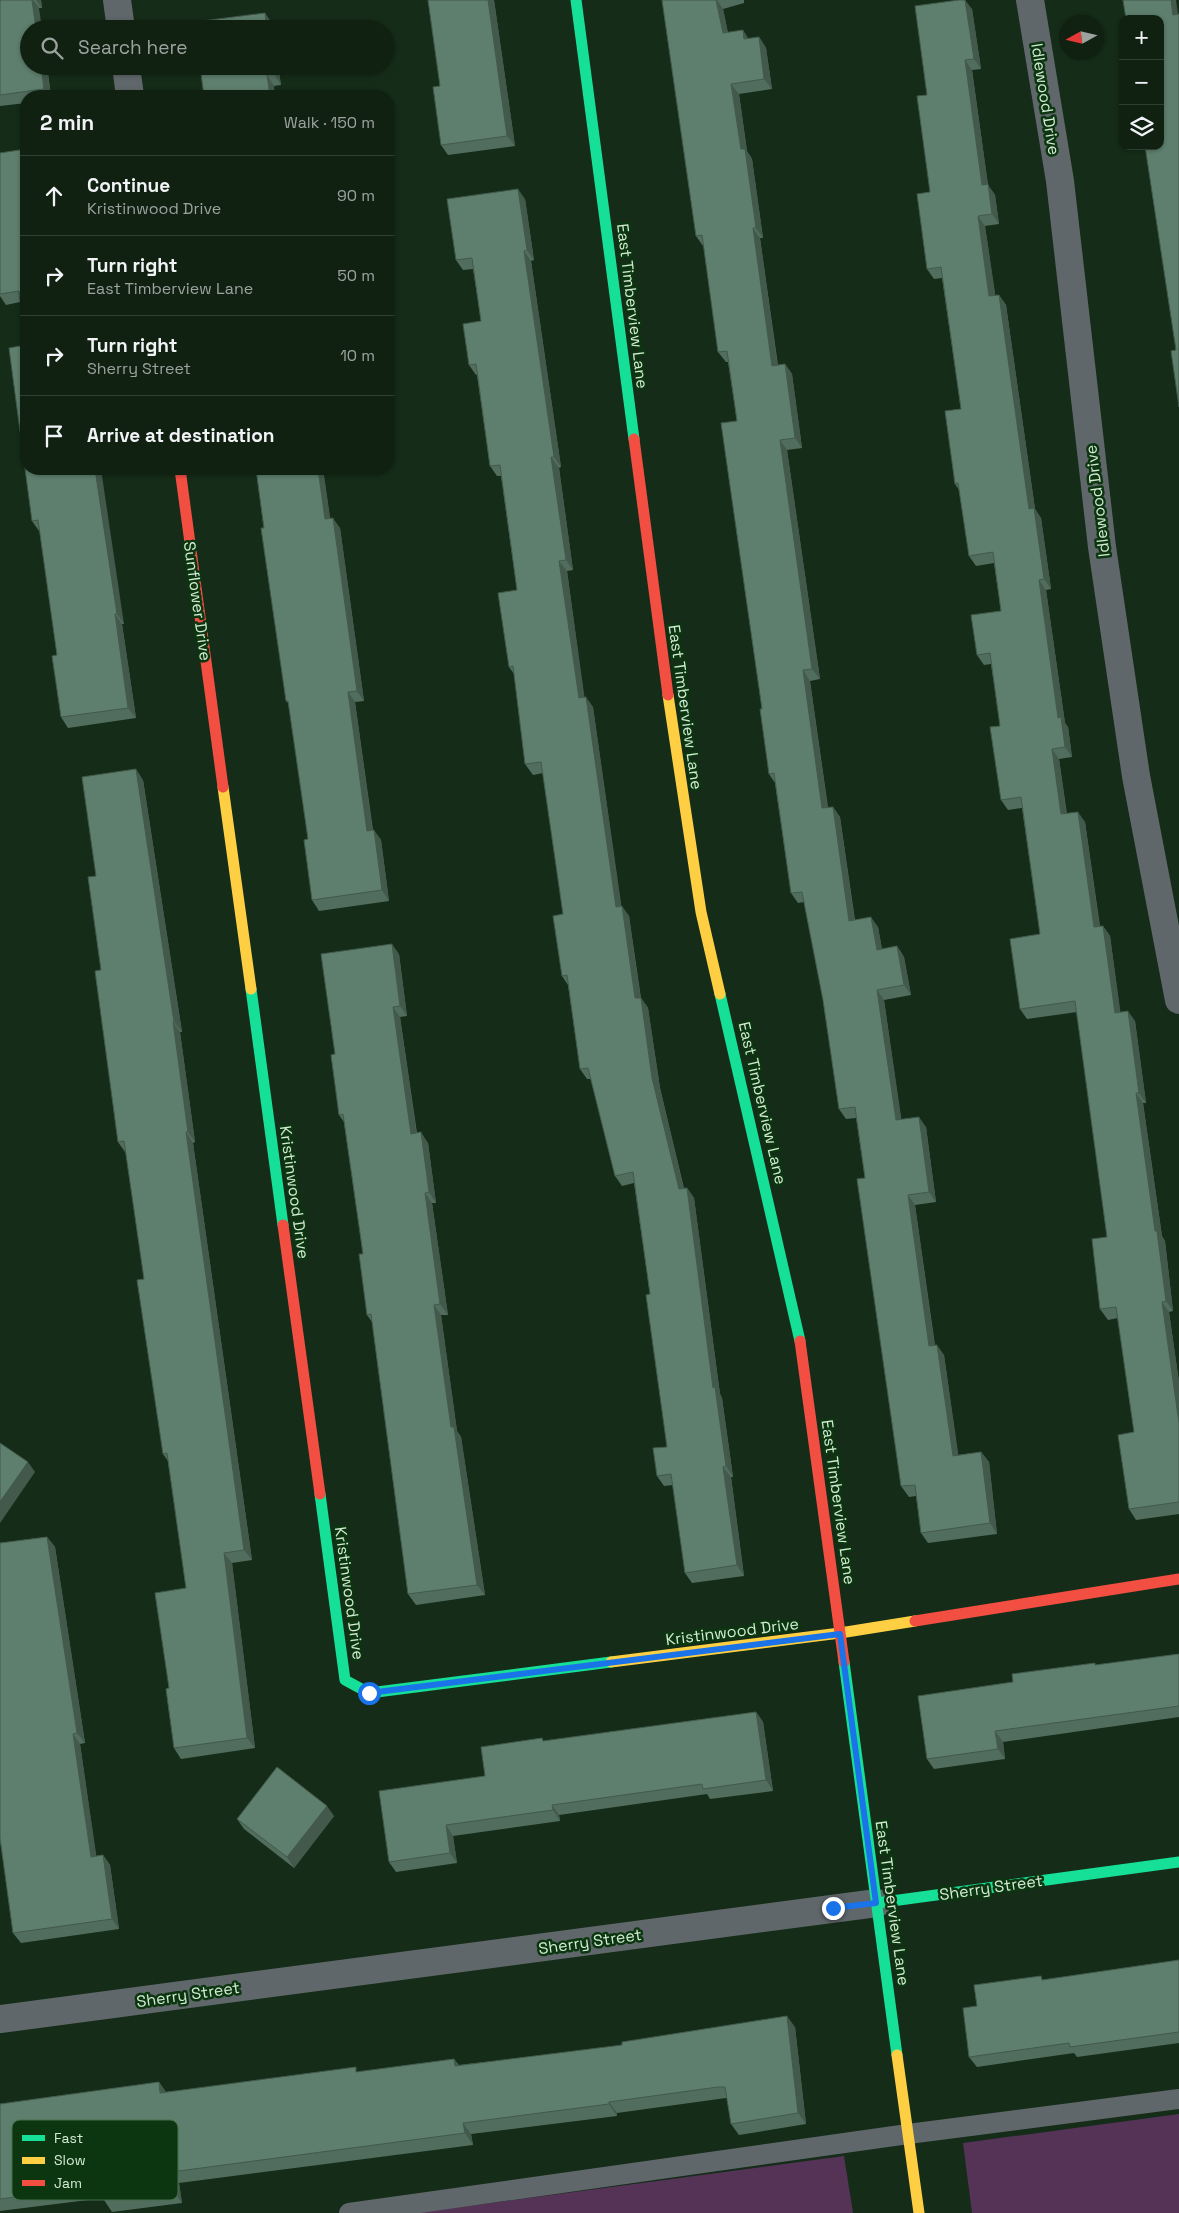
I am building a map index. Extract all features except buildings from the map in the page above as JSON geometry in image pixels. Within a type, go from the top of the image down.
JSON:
[{"type":"street","points":[[117,0],[120,20]]},
{"type":"street","name":"East Timberview Lane","points":[[576,0],[673,737],[700,912],[799,1331],[920,2213]]},
{"type":"street","name":"Idlewood Drive","points":[[1030,0],[1060,181],[1102,547],[1136,776],[1179,1000]]},
{"type":"street","points":[[127,75],[129,90]]},
{"type":"street","name":"Sunflower Drive","points":[[181,475],[215,733]]},
{"type":"street","name":"Kristinwood Drive","points":[[215,733],[345,1680],[369,1693],[840,1634],[1179,1579]]},
{"type":"street","name":"Sherry Street","points":[[0,2019],[1179,1862]]},
{"type":"lane","points":[[349,2213],[908,2134],[1179,2099]]},
{"type":"shaded area","points":[[1179,2114],[1179,2213],[972,2213],[963,2143]]},
{"type":"shaded area","points":[[844,2156],[853,2213],[415,2213]]},
{"type":"traffic: fast","points":[[576,0],[634,439]]},
{"type":"traffic: fast","points":[[251,989],[283,1225]]},
{"type":"traffic: fast","points":[[720,994],[800,1341]]},
{"type":"traffic: fast","points":[[320,1494],[345,1680],[369,1693],[611,1662]]},
{"type":"traffic: fast","points":[[844,1662],[897,2055]]},
{"type":"traffic: fast","points":[[877,1903],[1179,1862]]},
{"type":"traffic: slow","points":[[668,695],[701,912],[720,994]]},
{"type":"traffic: slow","points":[[223,787],[251,989]]},
{"type":"traffic: slow","points":[[611,1662],[840,1633],[915,1621]]},
{"type":"traffic: slow","points":[[897,2055],[919,2213]]},
{"type":"traffic: jam","points":[[634,439],[668,695]]},
{"type":"traffic: jam","points":[[181,475],[223,787]]},
{"type":"traffic: jam","points":[[283,1225],[320,1494]]},
{"type":"traffic: jam","points":[[800,1341],[844,1662]]},
{"type":"traffic: jam","points":[[915,1621],[1179,1579]]},
{"type":"route","points":[[369,1693],[840,1634],[876,1903],[833,1908]]}]
